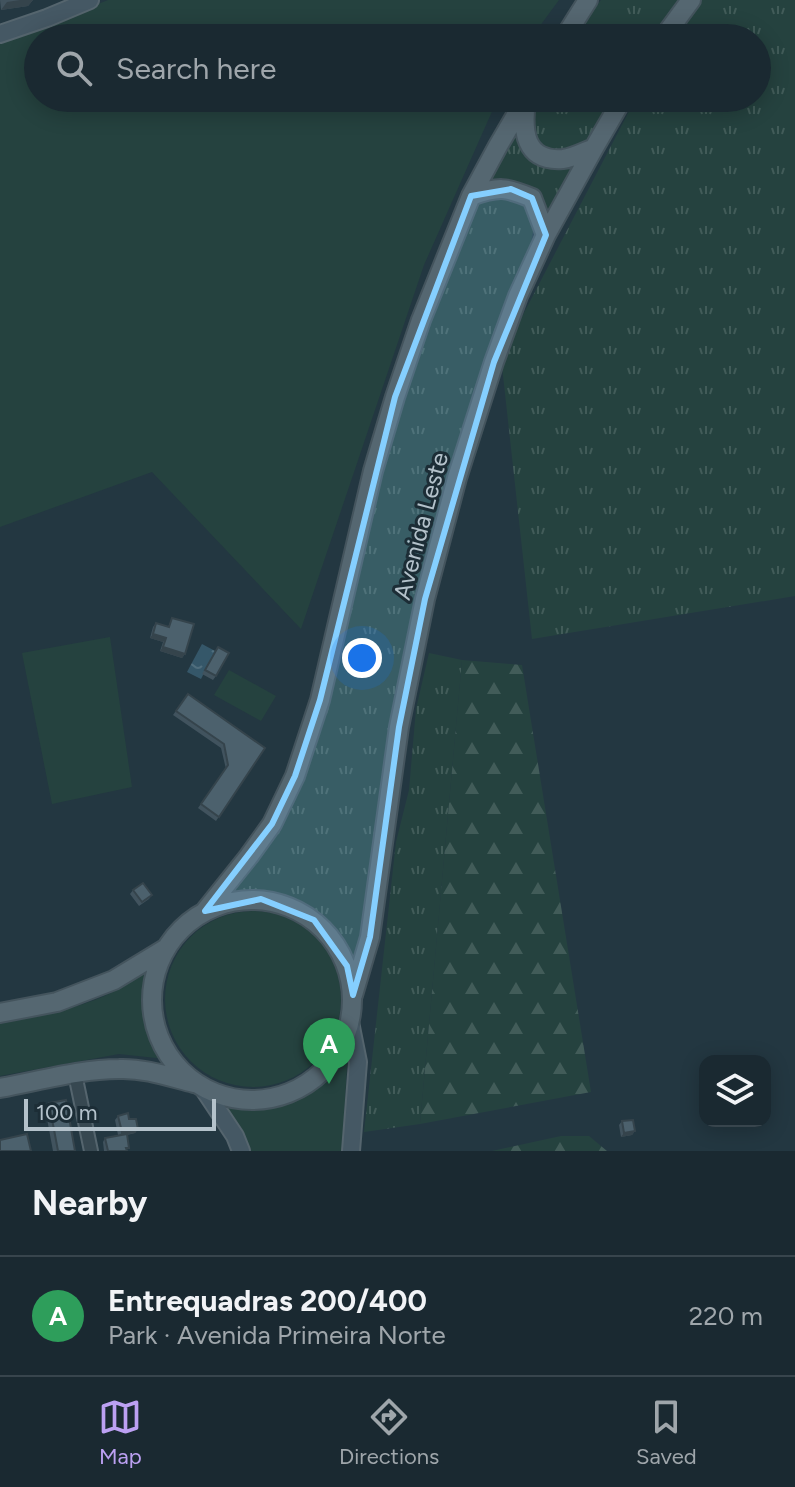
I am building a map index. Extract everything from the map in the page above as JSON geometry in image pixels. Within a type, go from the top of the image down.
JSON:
[{"type":"main road","points":[[29,24],[90,0]]},
{"type":"main road","points":[[573,24],[588,0]]},
{"type":"main road","points":[[673,24],[691,0]]},
{"type":"main road","points":[[0,34],[24,26]]},
{"type":"main road","points":[[241,1151],[235,1136],[199,1085],[173,1062],[158,1036],[152,1007],[154,977],[165,949],[182,928],[205,911],[272,824],[295,776],[320,700],[373,471],[395,397],[421,320],[471,196],[518,112]]},
{"type":"main road","points":[[524,112],[525,136],[538,154],[566,159],[594,148]]},
{"type":"main road","name":"Avenida Leste","points":[[353,995],[370,937],[399,727],[425,599],[457,478],[518,296],[546,235],[615,112]]},
{"type":"main road","points":[[471,196],[490,189],[511,189],[532,198],[546,235]]},
{"type":"main road","points":[[0,1088],[119,1069],[148,1071],[199,1085],[232,1099],[263,1100],[293,1092],[319,1075],[339,1051],[350,1022],[353,995],[347,966],[334,941],[314,920],[289,906],[261,899],[232,901],[205,911]]},
{"type":"main road","points":[[0,1013],[71,997],[114,980],[165,949]]},
{"type":"main road","points":[[350,1022],[358,1062],[351,1151]]},
{"type":"street","points":[[75,1074],[91,1151]]},
{"type":"highlighted area","points":[[511,189],[532,198],[546,235],[494,362],[425,599],[399,727],[370,937],[353,995],[347,966],[314,920],[261,899],[205,911],[272,824],[295,776],[320,700],[395,397],[471,196]]},
{"type":"green space","points":[[108,0],[559,0],[541,24],[49,24]]},
{"type":"green space","points":[[601,0],[682,0],[666,24],[583,24]]},
{"type":"green space","points":[[702,0],[795,0],[795,596],[532,639],[501,357],[629,112],[771,112],[771,24],[680,24]]},
{"type":"green space","points":[[24,34],[24,112],[492,112],[424,265],[301,629],[152,472],[0,527],[0,44]]},
{"type":"green space","points":[[521,112],[607,112],[587,141],[531,249],[537,221],[531,198],[480,189]]},
{"type":"green space","points":[[490,185],[530,199],[535,221],[529,252],[423,599],[354,984],[344,957],[331,936],[294,908],[280,902],[249,898],[210,908],[287,777],[427,330],[473,210]]},
{"type":"green space","points":[[110,637],[132,787],[52,804],[22,653]]},
{"type":"green space","points":[[429,653],[462,660],[420,1124],[364,1132],[396,842],[409,790],[416,709]]},
{"type":"green space","points":[[462,660],[522,665],[591,1092],[420,1124]]},
{"type":"green space","points":[[229,670],[276,696],[261,721],[214,695]]},
{"type":"green space","points":[[253,911],[287,918],[315,937],[334,965],[341,999],[334,1033],[315,1061],[287,1080],[253,1087],[219,1080],[191,1061],[172,1033],[165,999],[172,965],[191,937],[219,918]]},
{"type":"green space","points":[[152,967],[148,1014],[153,1036],[165,1059],[119,1054],[0,1076],[0,1024],[88,1003],[115,991]]},
{"type":"green space","points":[[349,1034],[342,1151],[238,1151],[209,1093],[248,1104],[288,1096],[328,1075]]},
{"type":"green space","points":[[561,1136],[589,1136],[607,1151],[492,1151]]},
{"type":"water","points":[[202,644],[215,651],[201,679],[187,672]]},
{"type":"building","points":[[172,618],[194,624],[185,654],[163,647],[166,638],[153,634],[156,623],[169,627]]},
{"type":"building","points":[[218,647],[229,653],[216,676],[205,670]]},
{"type":"building","points":[[188,694],[265,748],[219,817],[201,804],[228,765],[224,744],[176,711]]},
{"type":"building","points":[[143,883],[152,895],[142,902],[133,890]]},
{"type":"building","points":[[66,1100],[75,1151],[58,1151],[49,1103]]},
{"type":"building","points":[[128,1113],[129,1119],[136,1119],[138,1129],[122,1132],[118,1116]]},
{"type":"building","points":[[633,1120],[635,1131],[624,1133],[622,1121]]},
{"type":"building","points":[[27,1134],[31,1151],[0,1151],[0,1140]]},
{"type":"building","points":[[127,1134],[127,1151],[108,1151],[105,1138]]},
{"type":"place","name":"Entrequadras 200/400","points":[[329,1084]]}]
